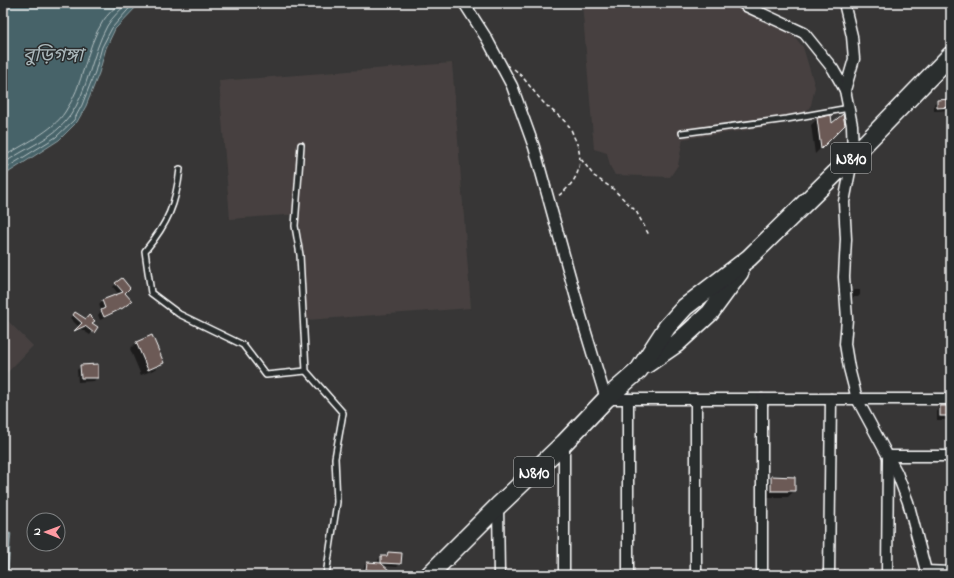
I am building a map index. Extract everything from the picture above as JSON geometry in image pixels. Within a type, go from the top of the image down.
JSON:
[{"type":"highway","name":"N810","points":[[432,574],[498,506],[564,443],[606,399],[639,370],[676,344],[710,313],[749,258],[853,156],[951,55]]},
{"type":"street","points":[[464,3],[487,39],[512,86],[534,147],[581,316],[606,399],[951,399]]},
{"type":"street","points":[[742,3],[804,33],[833,69],[845,90],[852,125],[853,156],[844,202],[846,240],[844,277],[847,318],[845,344],[849,368],[857,399],[897,473],[908,502],[926,573],[951,572]]},
{"type":"street","points":[[844,3],[852,36],[854,59],[845,90]]},
{"type":"street","points":[[628,399],[628,575]]},
{"type":"street","points":[[696,399],[696,575]]},
{"type":"street","points":[[762,399],[762,575]]},
{"type":"street","points":[[829,575],[831,399]]},
{"type":"street","points":[[564,443],[564,575]]},
{"type":"street","points":[[888,456],[951,456]]},
{"type":"street","points":[[887,575],[888,456]]},
{"type":"street","points":[[498,506],[499,575]]},
{"type":"lane","points":[[682,133],[780,120],[849,108]]},
{"type":"lane","points":[[302,145],[295,226],[300,255],[306,371],[343,413],[335,458],[337,502],[326,575]]},
{"type":"lane","points":[[180,169],[177,192],[170,212],[158,235],[145,251],[151,293],[179,314],[243,345],[266,376],[306,371]]},
{"type":"path","points":[[496,56],[521,75],[542,101],[569,126],[578,144],[581,159],[577,175],[567,190],[549,202]]},
{"type":"path","points":[[581,159],[594,176],[612,188],[636,211],[649,235]]},
{"type":"shaded area","points":[[582,3],[743,3],[747,13],[789,30],[803,47],[815,87],[811,105],[801,120],[749,130],[683,139],[678,165],[670,177],[615,175],[610,166],[607,153],[594,149]]},
{"type":"shaded area","points":[[452,63],[471,308],[307,320],[299,214],[230,219],[219,81]]},
{"type":"shaded area","points":[[3,316],[33,346],[3,377]]},
{"type":"water","name":"বুড়িগঙ্গা","points":[[3,3],[140,3],[115,29],[106,48],[99,73],[86,106],[77,122],[59,140],[3,176]]},
{"type":"building","points":[[951,99],[951,107],[937,108],[937,100]]},
{"type":"building","points":[[843,114],[845,125],[821,149],[817,118],[831,115],[832,123]]},
{"type":"building","points":[[122,278],[130,288],[125,293],[132,301],[123,308],[104,317],[101,310],[105,308],[102,300],[123,292],[115,283]]},
{"type":"building","points":[[75,312],[86,319],[89,315],[95,321],[92,323],[98,327],[94,333],[85,326],[74,331],[82,323],[73,315]]},
{"type":"building","points":[[152,335],[164,363],[148,370],[136,342]]},
{"type":"building","points":[[98,364],[98,378],[81,378],[80,365]]},
{"type":"building","points":[[940,406],[951,406],[951,416],[940,416]]},
{"type":"building","points":[[771,476],[795,477],[795,491],[771,491]]},
{"type":"building","points":[[388,552],[402,553],[401,564],[381,563],[381,556],[387,556]]},
{"type":"building","points":[[367,562],[381,563],[391,572],[366,570]]},
{"type":"waterway","points":[[3,533],[10,534],[7,575]]}]
